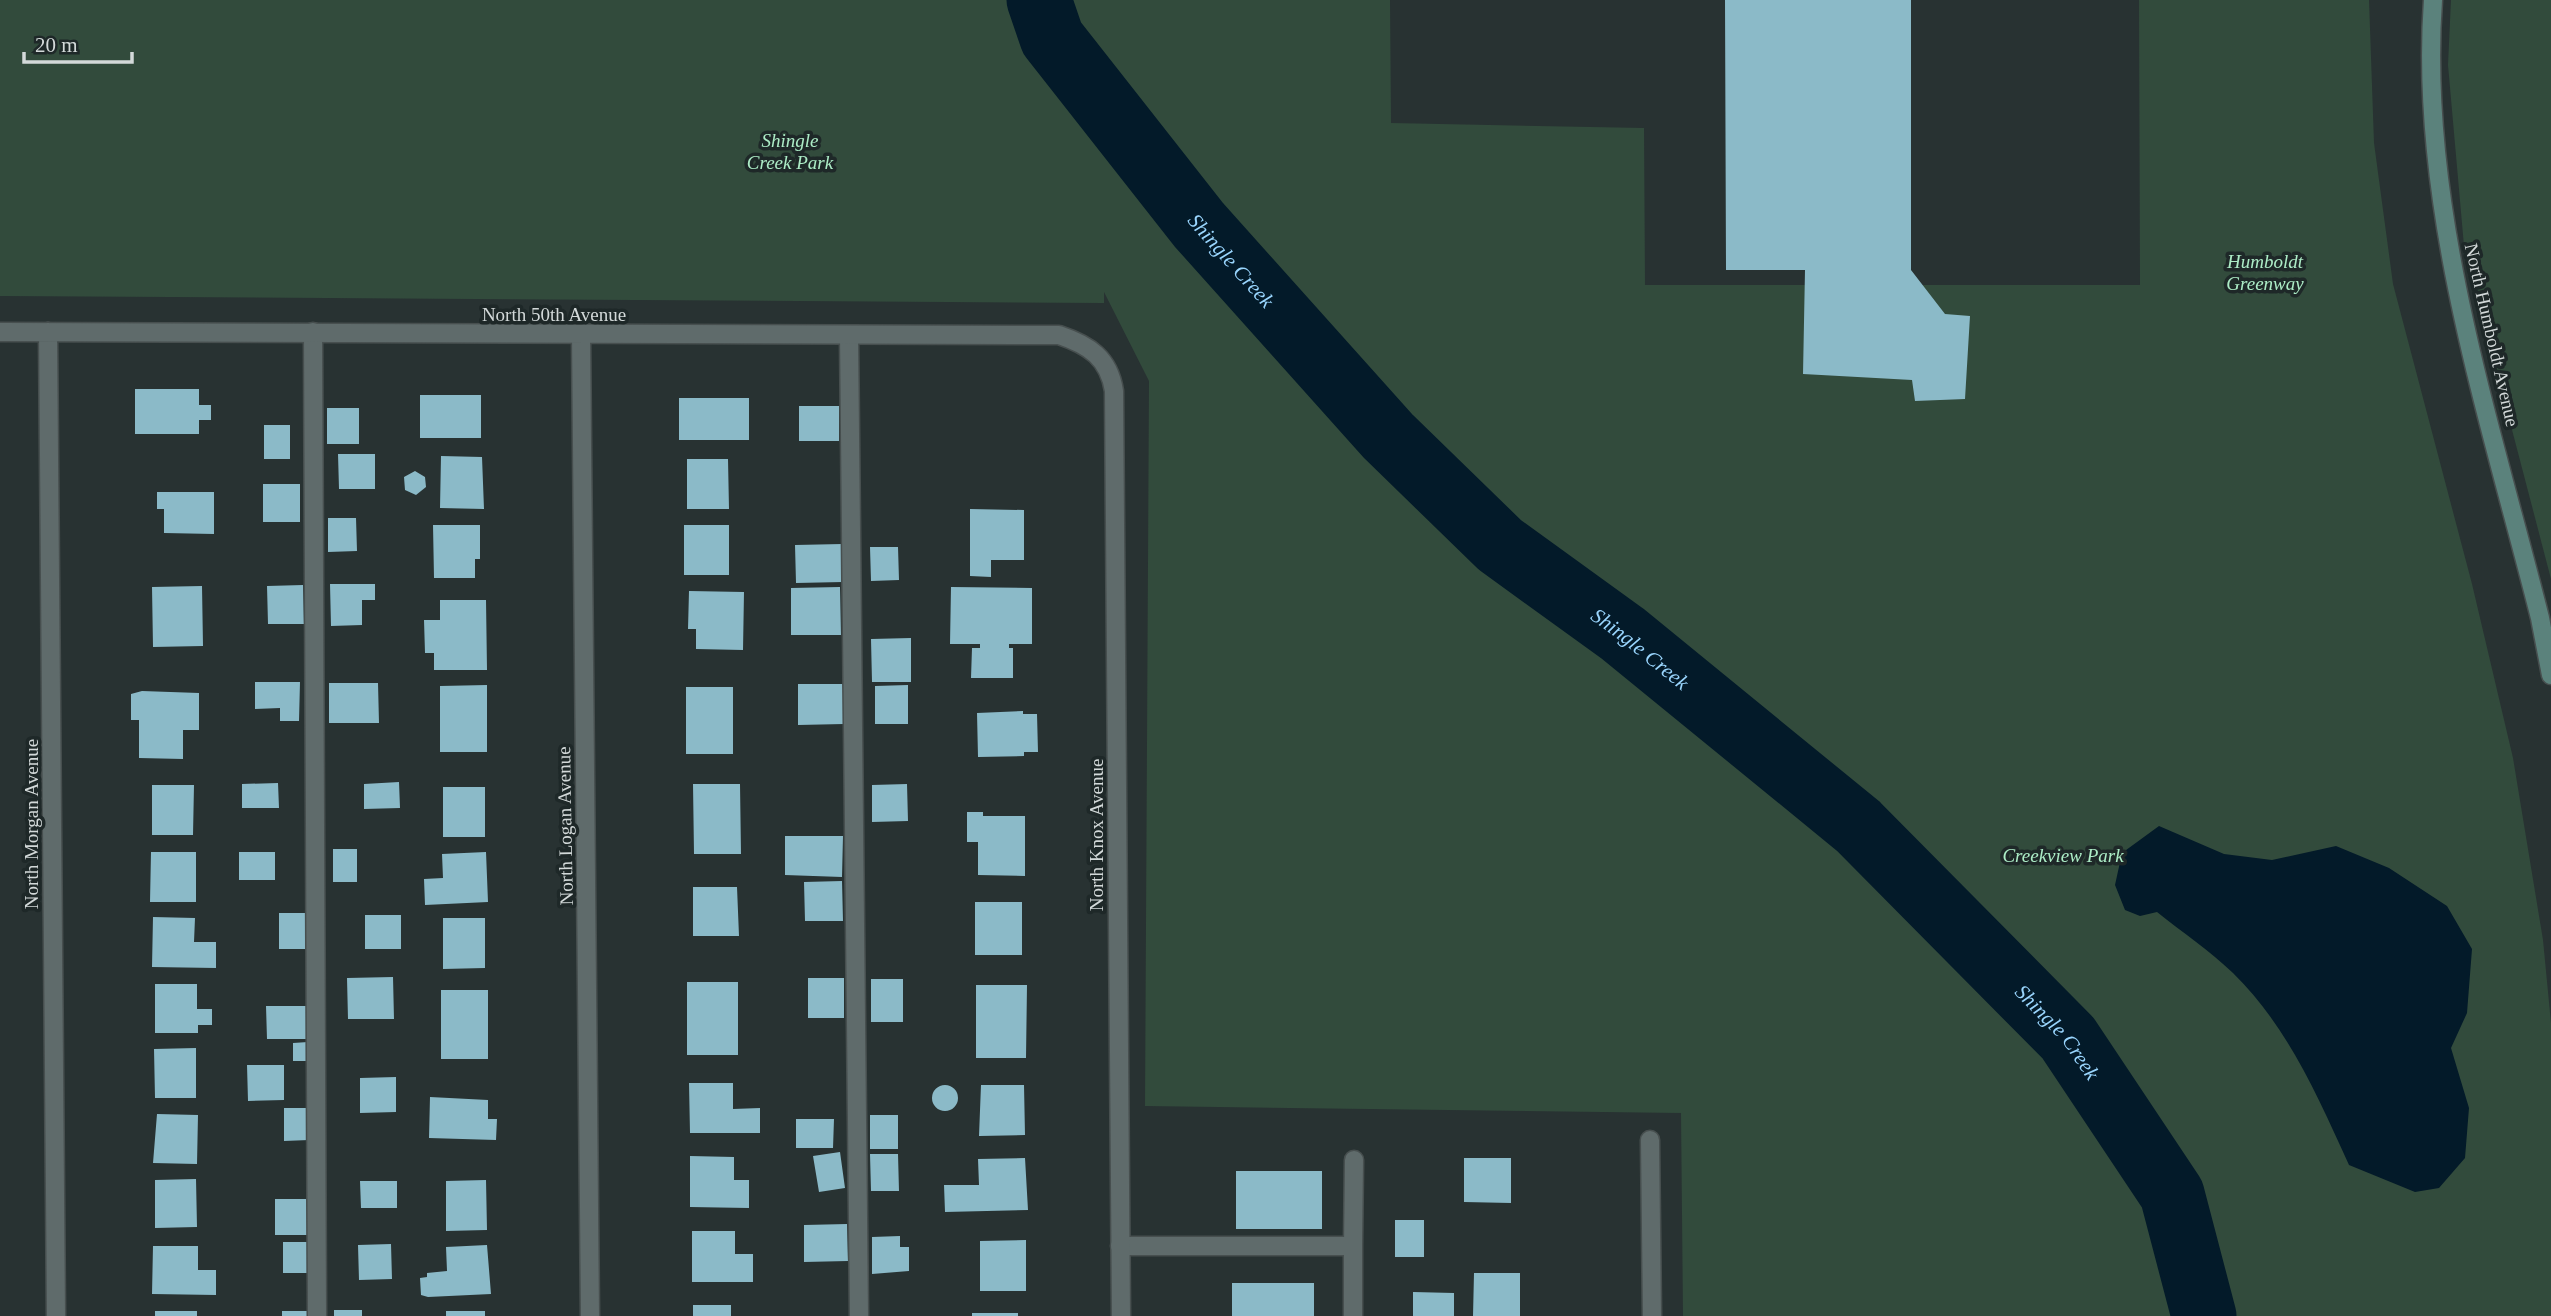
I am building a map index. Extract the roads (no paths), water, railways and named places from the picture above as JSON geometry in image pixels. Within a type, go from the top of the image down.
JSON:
[{"type":"street","name":"North Humboldt Avenue","points":[[2434,0],[2430,46],[2436,168],[2452,264],[2540,618],[2551,675]]},
{"type":"street","name":"North 50th Avenue","points":[[0,332],[1059,335],[1085,343],[1101,357]]},
{"type":"street","name":"North Morgan Avenue","points":[[48,332],[56,1316]]},
{"type":"street","points":[[313,332],[317,1316]]},
{"type":"street","name":"North Logan Avenue","points":[[581,335],[590,1316]]},
{"type":"street","points":[[849,335],[859,1316]]},
{"type":"street","name":"North Knox Avenue","points":[[1101,357],[1111,374],[1114,391],[1121,1316]]},
{"type":"street","points":[[1650,1140],[1652,1316]]},
{"type":"street","points":[[1353,1316],[1354,1160]]},
{"type":"street","points":[[1120,1246],[1353,1246]]},
{"type":"water","points":[[2159,826],[2224,854],[2272,860],[2336,846],[2389,868],[2447,906],[2472,949],[2467,1013],[2451,1048],[2469,1108],[2465,1158],[2439,1188],[2415,1192],[2349,1165],[2300,1064],[2253,994],[2224,965],[2157,912],[2140,916],[2125,910],[2115,885],[2122,853]]},
{"type":"waterway","name":"Shingle Creek","points":[[1039,0],[1052,38],[1199,225],[1388,436],[1500,545],[1623,634],[1858,826],[2068,1038],[2172,1194],[2204,1316]]},
{"type":"park label","name":"Shingle Creek Park","points":[[790,151]]},
{"type":"park label","name":"Humboldt Greenway","points":[[2265,272]]},
{"type":"park label","name":"Creekview Park","points":[[2063,855]]}]
